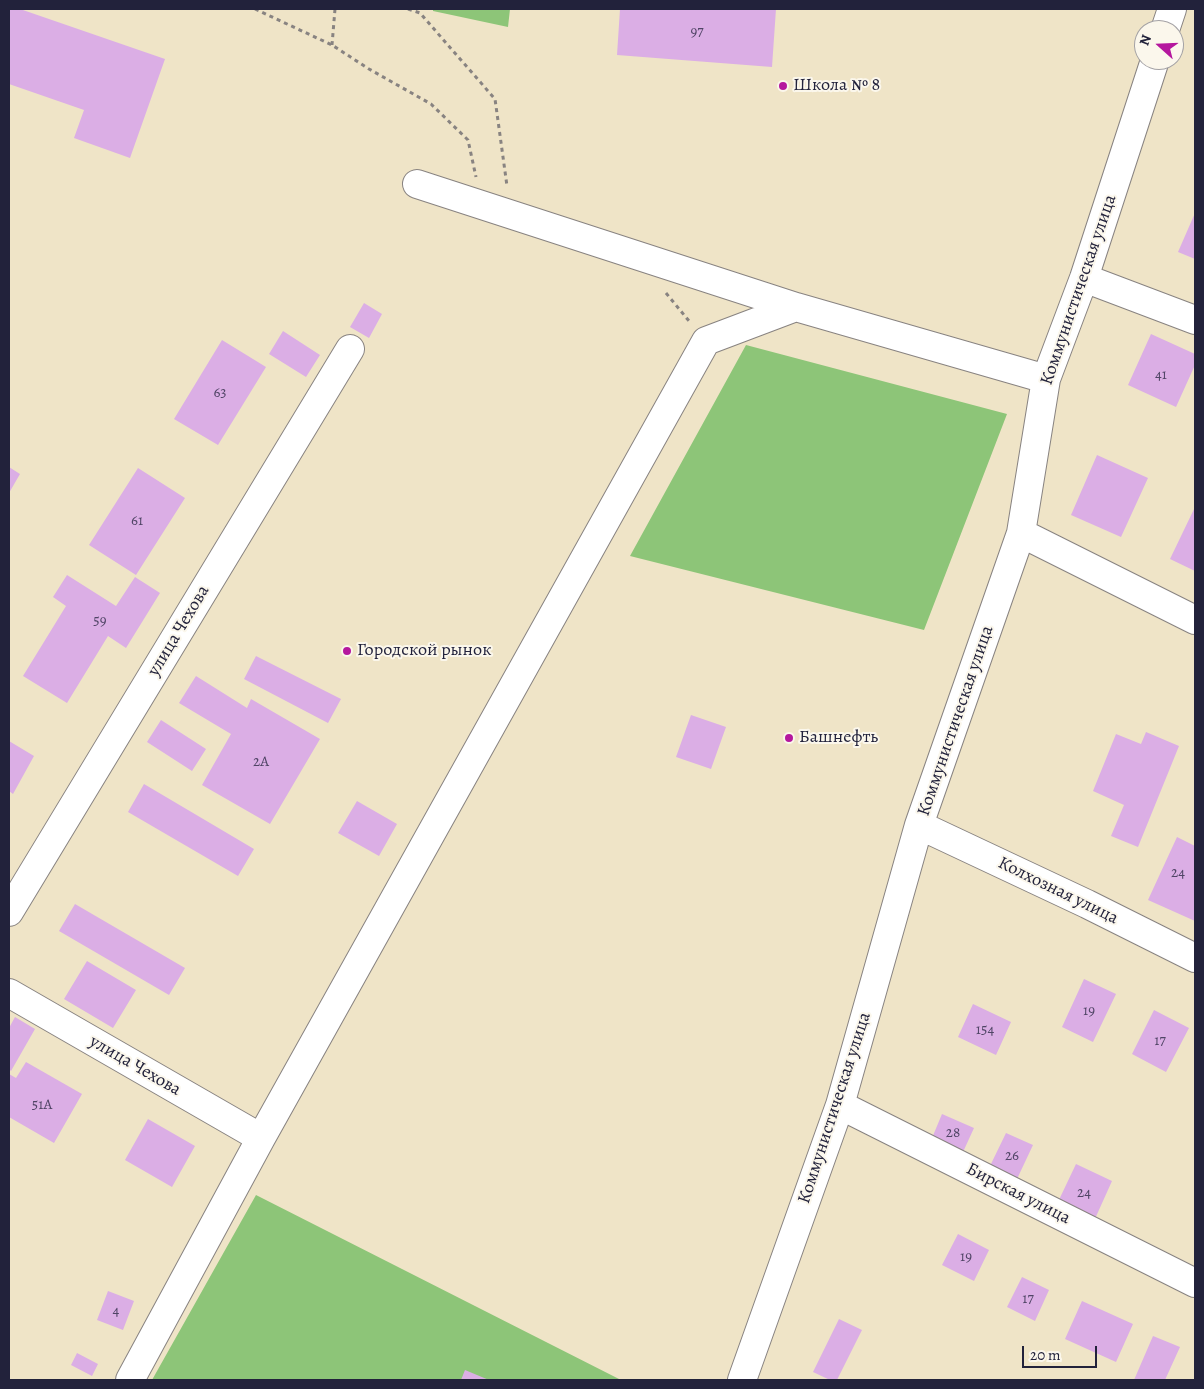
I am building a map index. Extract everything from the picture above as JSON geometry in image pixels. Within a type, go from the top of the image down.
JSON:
[{"type":"street","name":"Коммунистическая улица","points":[[742,1380],[840,1105],[919,825],[1021,533],[1046,379],[1084,278],[1152,70]]},
{"type":"street","points":[[417,184],[796,307],[1046,379]]},
{"type":"street","points":[[1084,278],[1195,320]]},
{"type":"street","points":[[130,1380],[262,1138],[706,340],[796,307]]},
{"type":"street","name":"улица Чехова","points":[[9,912],[350,349]]},
{"type":"street","points":[[1021,533],[1195,620]]},
{"type":"street","name":"Колхозная улица","points":[[919,825],[1087,904],[1195,958]]},
{"type":"street","name":"улица Чехова","points":[[9,993],[262,1138]]},
{"type":"street","name":"Бирская улица","points":[[840,1105],[1195,1282]]},
{"type":"path","points":[[254,9],[332,45],[369,69],[431,104],[468,140],[481,204]]},
{"type":"path","points":[[332,45],[335,9]]},
{"type":"path","points":[[408,9],[420,14],[495,99],[511,214]]},
{"type":"path","points":[[664,290],[706,340]]},
{"type":"green space","points":[[433,9],[510,9],[508,27],[433,11]]},
{"type":"green space","points":[[746,345],[1007,414],[924,630],[630,556]]},
{"type":"green space","points":[[256,1195],[621,1380],[152,1380]]},
{"type":"building","points":[[9,9],[20,9],[165,59],[130,158],[74,138],[84,110],[9,84]]},
{"type":"building","points":[[620,9],[776,9],[772,67],[617,55]]},
{"type":"building","points":[[1195,213],[1195,259],[1178,252]]},
{"type":"building","points":[[364,303],[382,314],[369,338],[350,327]]},
{"type":"building","points":[[283,331],[320,355],[306,377],[269,354]]},
{"type":"building","points":[[1151,334],[1195,354],[1195,365],[1176,407],[1128,385]]},
{"type":"building","points":[[222,340],[266,367],[218,445],[174,419]]},
{"type":"building","points":[[1097,455],[1148,478],[1121,537],[1071,515]]},
{"type":"building","points":[[9,467],[20,474],[9,493]]},
{"type":"building","points":[[138,468],[185,498],[136,575],[89,545]]},
{"type":"building","points":[[1195,507],[1195,571],[1170,559]]},
{"type":"building","points":[[67,575],[116,606],[135,577],[160,593],[126,648],[108,636],[67,703],[23,676],[66,606],[53,597]]},
{"type":"building","points":[[256,656],[341,699],[328,723],[244,679]]},
{"type":"building","points":[[196,676],[247,708],[251,699],[320,739],[270,824],[202,785],[231,734],[179,703]]},
{"type":"building","points":[[691,715],[726,727],[711,769],[676,757]]},
{"type":"building","points":[[161,720],[206,749],[192,771],[147,742]]},
{"type":"building","points":[[1146,732],[1179,746],[1138,847],[1111,836],[1124,805],[1093,791],[1116,734],[1141,744]]},
{"type":"building","points":[[9,741],[34,756],[13,794],[9,791]]},
{"type":"building","points":[[144,784],[254,849],[238,876],[128,812]]},
{"type":"building","points":[[357,801],[397,824],[379,856],[338,833]]},
{"type":"building","points":[[1177,837],[1195,846],[1195,921],[1148,900]]},
{"type":"building","points":[[75,904],[185,968],[169,995],[59,931]]},
{"type":"building","points":[[87,961],[136,990],[113,1028],[64,999]]},
{"type":"building","points":[[1084,979],[1116,994],[1093,1042],[1062,1027]]},
{"type":"building","points":[[973,1004],[1011,1022],[996,1055],[958,1037]]},
{"type":"building","points":[[1154,1010],[1189,1028],[1166,1072],[1132,1054]]},
{"type":"building","points":[[15,1017],[35,1029],[11,1071],[9,1069],[9,1028]]},
{"type":"building","points":[[26,1062],[82,1094],[54,1143],[9,1117],[9,1074],[16,1078]]},
{"type":"building","points":[[942,1114],[974,1128],[963,1152],[932,1138]]},
{"type":"building","points":[[148,1119],[195,1146],[172,1187],[125,1160]]},
{"type":"building","points":[[1006,1133],[1033,1145],[1017,1179],[990,1166]]},
{"type":"building","points":[[1076,1164],[1112,1181],[1094,1221],[1057,1204]]},
{"type":"building","points":[[958,1234],[989,1250],[974,1281],[942,1265]]},
{"type":"building","points":[[1022,1277],[1049,1290],[1035,1321],[1007,1307]]},
{"type":"building","points":[[108,1291],[134,1301],[123,1330],[97,1320]]},
{"type":"building","points":[[1082,1301],[1133,1324],[1116,1362],[1065,1339]]},
{"type":"building","points":[[839,1319],[862,1330],[837,1380],[830,1380],[813,1372]]},
{"type":"building","points":[[1153,1336],[1180,1347],[1165,1380],[1134,1380]]},
{"type":"building","points":[[77,1353],[98,1364],[92,1376],[71,1365]]},
{"type":"building","points":[[465,1370],[489,1380],[461,1380]]},
{"type":"place","name":"Школа № 8","points":[[783,86]]},
{"type":"place","name":"Городской рынок","points":[[347,651]]},
{"type":"place","name":"Башнефть","points":[[789,738]]}]
